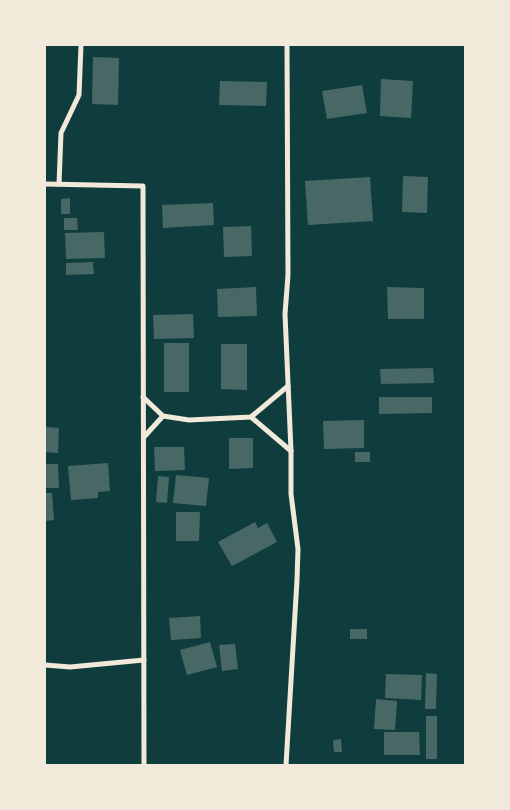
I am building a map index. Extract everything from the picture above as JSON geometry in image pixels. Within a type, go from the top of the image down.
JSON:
[{"type":"street","points":[[59,184],[61,132],[79,95],[81,45]]},
{"type":"street","points":[[286,765],[298,580],[298,548],[291,494],[285,314],[288,275],[287,45]]},
{"type":"street","points":[[45,184],[143,186],[144,765]]},
{"type":"street","points":[[144,397],[163,416],[189,420],[252,417],[288,386]]},
{"type":"street","points":[[144,437],[163,416]]},
{"type":"street","points":[[252,417],[291,451]]},
{"type":"street","points":[[45,665],[70,667],[144,660]]},
{"type":"building","points":[[93,57],[119,58],[118,105],[92,104]]},
{"type":"building","points":[[381,79],[413,81],[411,118],[380,116]]},
{"type":"building","points":[[220,81],[267,82],[266,106],[219,105]]},
{"type":"building","points":[[362,85],[367,113],[327,119],[322,91]]},
{"type":"building","points":[[403,176],[428,177],[427,213],[402,212]]},
{"type":"building","points":[[370,177],[373,221],[308,225],[305,181]]},
{"type":"building","points":[[70,198],[70,214],[61,214],[61,199]]},
{"type":"building","points":[[213,203],[214,225],[163,228],[162,205]]},
{"type":"building","points":[[64,218],[77,218],[78,230],[64,230]]},
{"type":"building","points":[[251,226],[252,256],[224,257],[223,227]]},
{"type":"building","points":[[104,232],[105,258],[66,259],[65,233]]},
{"type":"building","points":[[93,262],[94,274],[66,275],[66,263]]},
{"type":"building","points":[[256,287],[257,316],[218,317],[217,289]]},
{"type":"building","points":[[387,287],[424,288],[424,319],[388,319]]},
{"type":"building","points":[[193,314],[194,338],[154,339],[153,315]]},
{"type":"building","points":[[164,343],[189,343],[189,392],[164,392]]},
{"type":"building","points":[[221,344],[247,344],[247,390],[221,389]]},
{"type":"building","points":[[433,368],[434,383],[381,384],[380,369]]},
{"type":"building","points":[[379,397],[432,397],[432,413],[379,414]]},
{"type":"building","points":[[364,420],[364,448],[324,449],[323,421]]},
{"type":"building","points":[[45,427],[59,428],[58,453],[45,452]]},
{"type":"building","points":[[229,438],[253,438],[253,468],[229,469]]},
{"type":"building","points":[[154,447],[184,447],[185,470],[155,471]]},
{"type":"building","points":[[355,452],[370,452],[370,462],[355,462]]},
{"type":"building","points":[[108,463],[110,491],[98,492],[98,498],[71,500],[68,466]]},
{"type":"building","points":[[45,464],[58,464],[59,488],[45,488]]},
{"type":"building","points":[[176,475],[209,478],[206,506],[173,503]]},
{"type":"building","points":[[158,476],[169,477],[167,503],[156,502]]},
{"type":"building","points":[[45,493],[52,493],[54,520],[45,521]]},
{"type":"building","points":[[176,512],[200,512],[199,541],[176,541]]},
{"type":"building","points":[[255,522],[258,528],[267,523],[277,542],[232,566],[218,542]]},
{"type":"building","points":[[200,616],[201,638],[171,640],[169,618]]},
{"type":"building","points":[[350,629],[367,629],[367,639],[350,639]]},
{"type":"building","points":[[210,642],[217,667],[187,675],[180,650]]},
{"type":"building","points":[[235,644],[238,669],[222,671],[219,645]]},
{"type":"building","points":[[426,673],[437,674],[436,709],[425,709]]},
{"type":"building","points":[[386,674],[422,675],[421,700],[385,698]]},
{"type":"building","points":[[376,699],[397,701],[395,730],[374,729]]},
{"type":"building","points":[[426,716],[437,716],[437,759],[426,759]]},
{"type":"building","points":[[384,732],[419,732],[420,755],[384,755]]},
{"type":"building","points":[[341,739],[342,752],[334,752],[333,740]]}]
